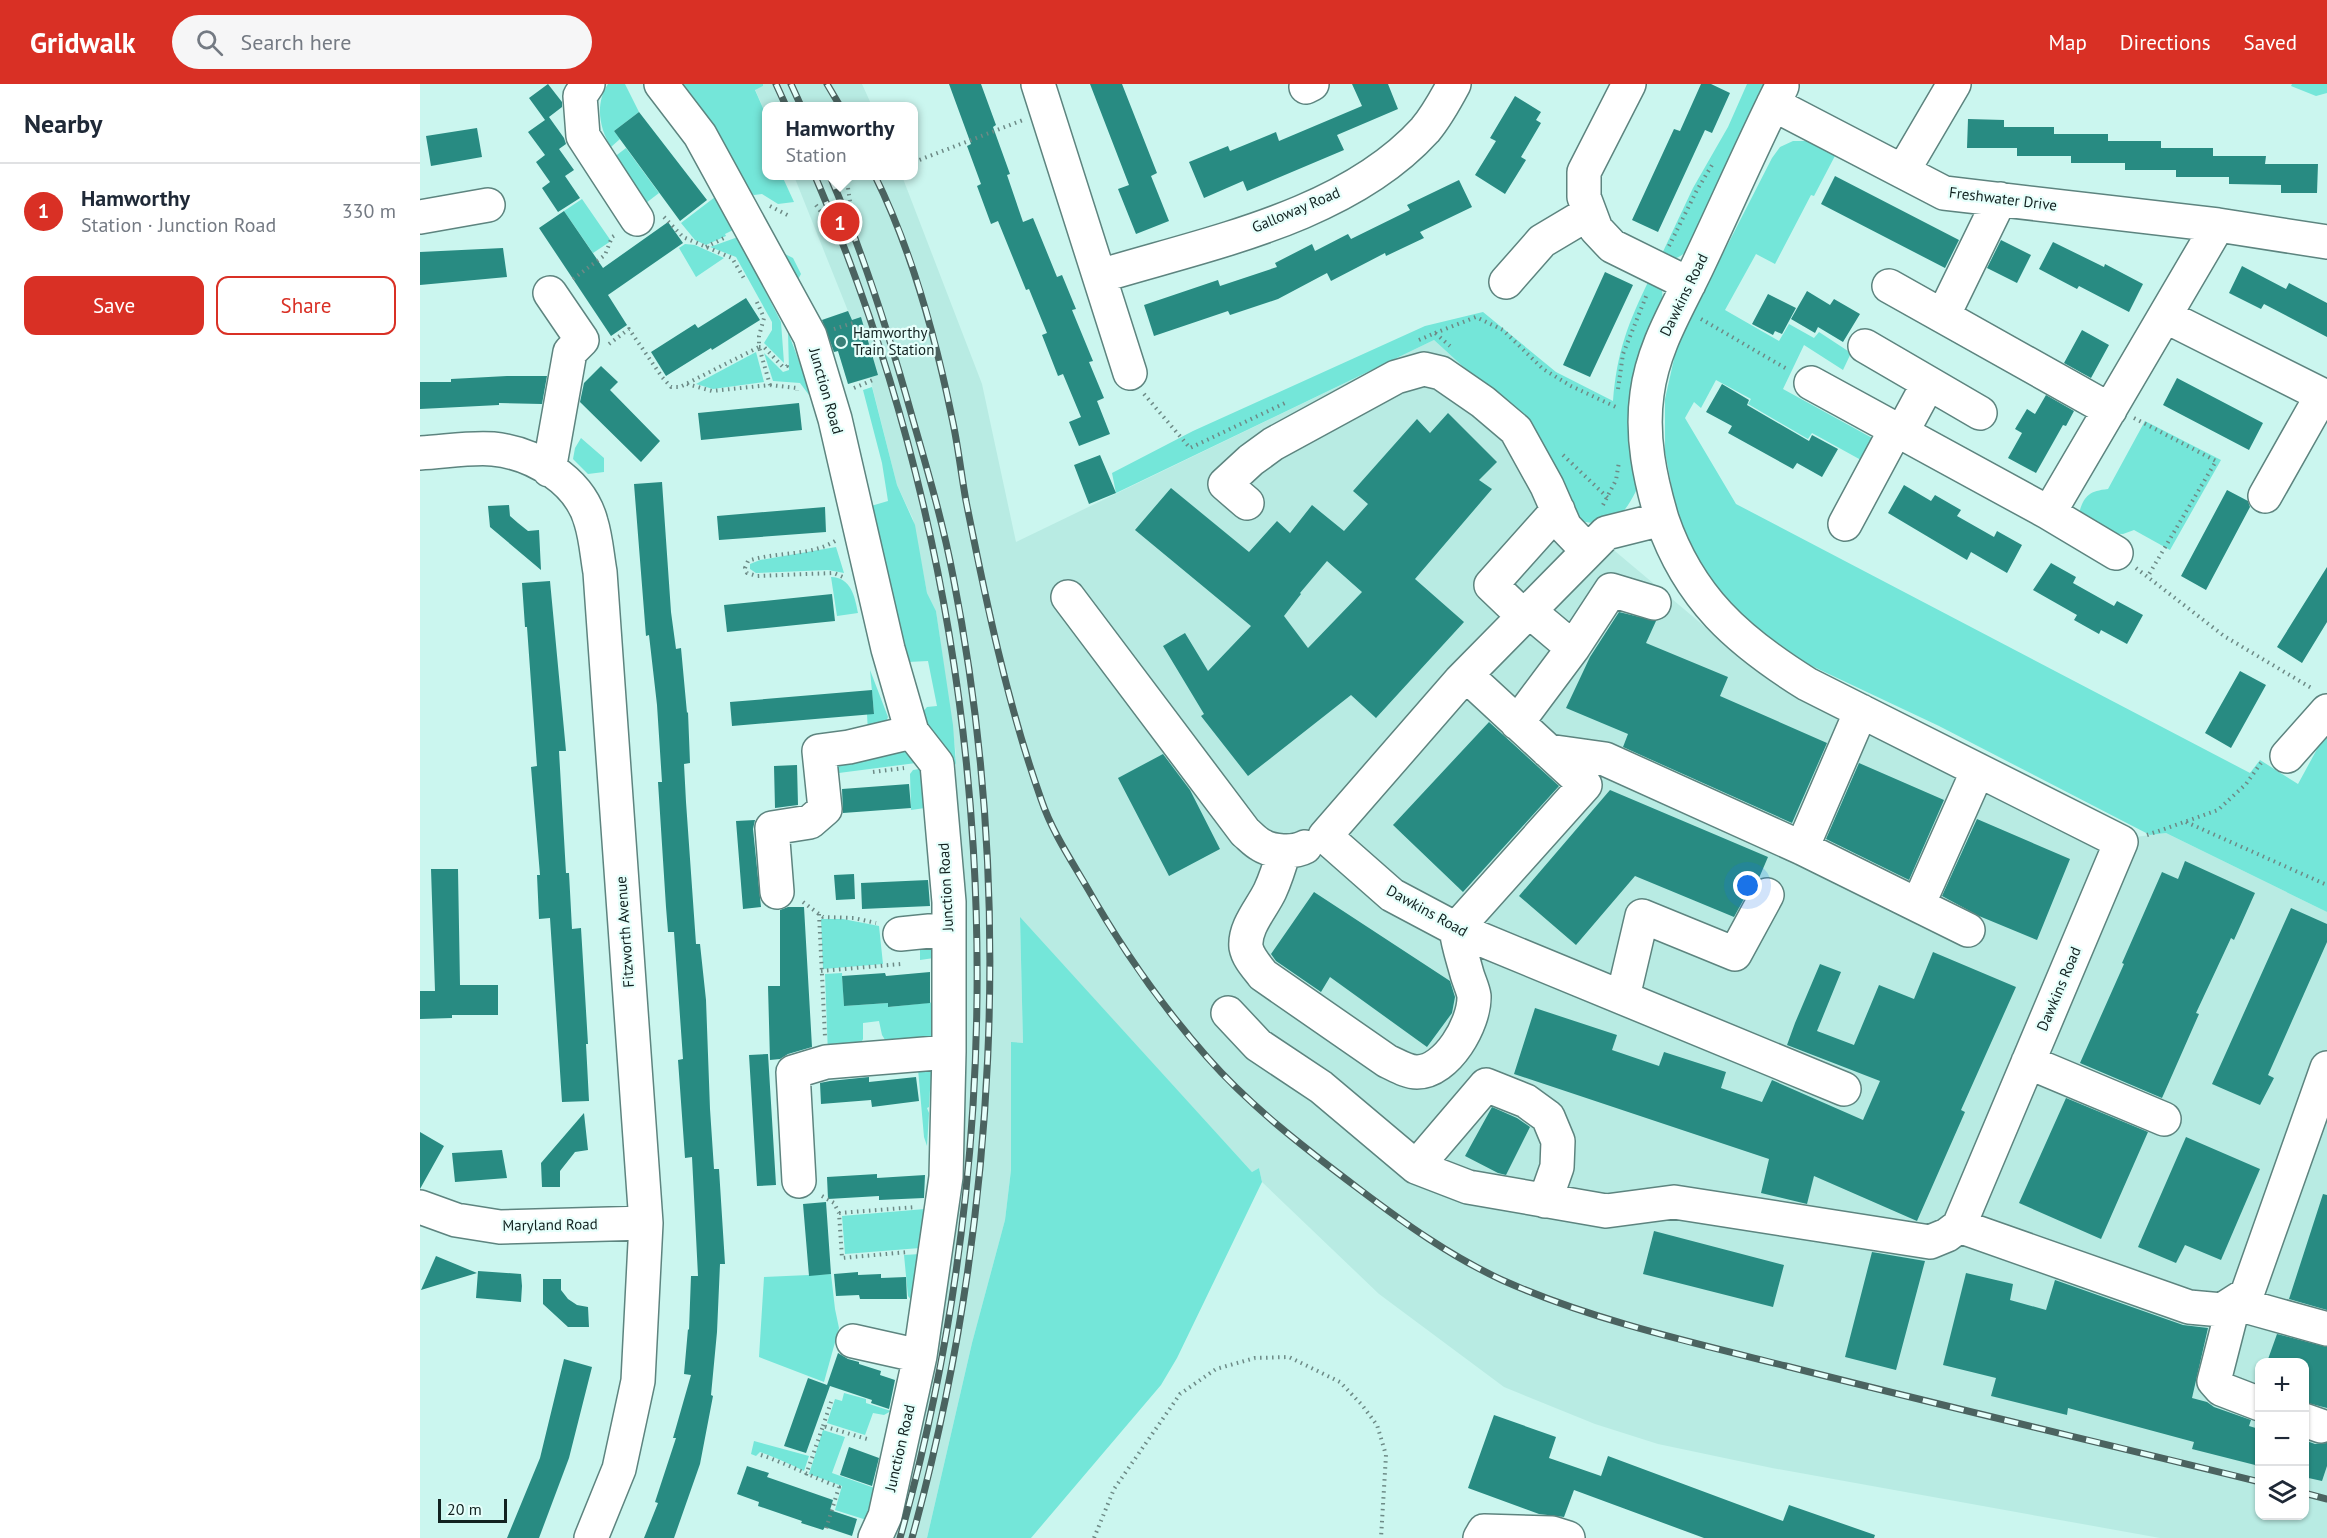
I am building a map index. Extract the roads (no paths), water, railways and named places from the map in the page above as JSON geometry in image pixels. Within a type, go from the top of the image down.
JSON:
[{"type":"street","points":[[588,84],[580,96],[583,136],[637,219]]},
{"type":"street","name":"Junction Road","points":[[661,84],[700,135],[810,336],[835,419],[888,649],[912,732],[937,764],[949,902],[949,1052],[945,1177],[921,1356],[885,1516],[875,1538]]},
{"type":"street","name":"Galloway Road","points":[[1100,276],[1269,225],[1329,199],[1396,156],[1426,129],[1454,84]]},
{"type":"street","points":[[1629,84],[1584,172],[1584,197],[1596,229],[1612,246],[1684,295]]},
{"type":"street","points":[[1903,171],[1954,84]]},
{"type":"street","name":"Freshwater Drive","points":[[1778,94],[1903,171],[1944,193],[2218,225],[2327,242]]},
{"type":"street","name":"Dawkins Road","points":[[1778,94],[1657,353],[1650,374],[1645,408],[1647,456],[1662,519],[1677,556],[1715,612],[1743,641],[1767,659],[1807,684],[2121,843],[1959,1226]]},
{"type":"street","points":[[1042,97],[1130,373]]},
{"type":"street","points":[[1943,316],[2000,199]]},
{"type":"street","points":[[420,217],[488,205]]},
{"type":"street","points":[[1506,282],[1542,241],[1589,213]]},
{"type":"street","points":[[2049,513],[2218,225]]},
{"type":"street","points":[[1889,286],[2111,408]]},
{"type":"street","points":[[549,470],[570,352],[582,340],[550,293]]},
{"type":"street","points":[[2165,316],[2322,395],[2265,496]]},
{"type":"street","points":[[1865,346],[1980,412]]},
{"type":"street","points":[[1247,503],[1225,484],[1251,460],[1273,444],[1396,377],[1424,369],[1441,373],[1483,402],[1516,430],[1547,486],[1565,527],[1588,551]]},
{"type":"street","points":[[1811,383],[2049,513],[2116,553]]},
{"type":"street","points":[[1845,524],[1928,384]]},
{"type":"street","name":"Fitzworth Avenue","points":[[420,453],[491,449],[525,456],[549,470],[573,490],[583,503],[591,520],[600,572],[646,1223],[638,1381],[619,1469],[591,1538]]},
{"type":"street","points":[[1558,510],[1491,585],[1515,608],[1529,611],[1573,648]]},
{"type":"street","points":[[1068,597],[1245,832],[1262,846],[1284,851],[1300,850],[1325,836],[1466,675],[1606,533],[1662,519]]},
{"type":"street","points":[[1517,723],[1573,648],[1611,590],[1654,603]]},
{"type":"street","points":[[1284,851],[1273,886],[1254,918],[1248,934],[1246,946],[1250,957],[1263,975],[1378,1054],[1406,1070],[1418,1072],[1434,1068],[1456,1046],[1473,1006],[1474,995],[1458,946],[1456,929],[1585,785],[1466,675]]},
{"type":"street","points":[[2287,756],[2322,701]]},
{"type":"street","points":[[1802,848],[1861,711]]},
{"type":"street","points":[[777,892],[772,828],[810,822],[825,808],[819,751],[849,747],[912,732]]},
{"type":"street","points":[[1548,751],[1605,759],[1802,848],[1968,930]]},
{"type":"street","points":[[1918,905],[1978,770]]},
{"type":"street","name":"Dawkins Road","points":[[1325,836],[1392,895],[1456,929],[1844,1089]]},
{"type":"street","points":[[1623,998],[1642,916],[1735,954],[1767,896]]},
{"type":"street","points":[[904,948],[949,929]]},
{"type":"street","points":[[1228,1013],[1258,1046],[1321,1087],[1416,1167],[1468,1187],[1606,1211],[1674,1202],[1930,1242],[1947,1235],[1959,1226],[2189,1306],[2222,1310],[2247,1294],[2327,1068]]},
{"type":"street","points":[[799,1181],[793,1072],[826,1062],[949,1052]]},
{"type":"street","points":[[2028,1062],[2164,1119]]},
{"type":"street","points":[[1416,1167],[1486,1085],[1526,1101],[1548,1117],[1558,1140],[1557,1167],[1545,1201]]},
{"type":"street","name":"Maryland Road","points":[[420,1207],[456,1220],[500,1227],[646,1223]]},
{"type":"street","points":[[2234,1302],[2327,1329]]},
{"type":"street","points":[[2234,1302],[2214,1381],[2221,1389],[2255,1402]]},
{"type":"street","points":[[853,1341],[921,1356]]},
{"type":"street","points":[[1480,1538],[1484,1531],[1552,1533],[1568,1538]]},
{"type":"railway","points":[[776,84],[784,102]]},
{"type":"railway","points":[[791,84],[799,102]]},
{"type":"railway","points":[[827,84],[838,102]]},
{"type":"railway","points":[[817,180],[877,339],[923,506],[956,677],[973,850],[977,1023],[965,1197],[940,1369],[900,1538]]},
{"type":"railway","points":[[832,180],[886,327],[945,537],[973,695],[985,815],[990,937],[988,1059],[979,1181],[963,1302],[941,1421],[912,1538]]},
{"type":"railway","points":[[877,180],[900,234],[930,325],[952,418],[966,501],[998,652],[1029,763],[1045,810],[1098,907],[1141,974],[1207,1057],[1260,1110],[1299,1143],[1410,1226],[1483,1271],[1536,1294],[1571,1307],[1678,1339],[2255,1481]]},
{"type":"railway","points":[[2309,1494],[2327,1499]]},
{"type":"place","name":"Hamworthy","points":[[840,222]]},
{"type":"place","name":"Hamworthy Train Station","points":[[841,342]]}]
